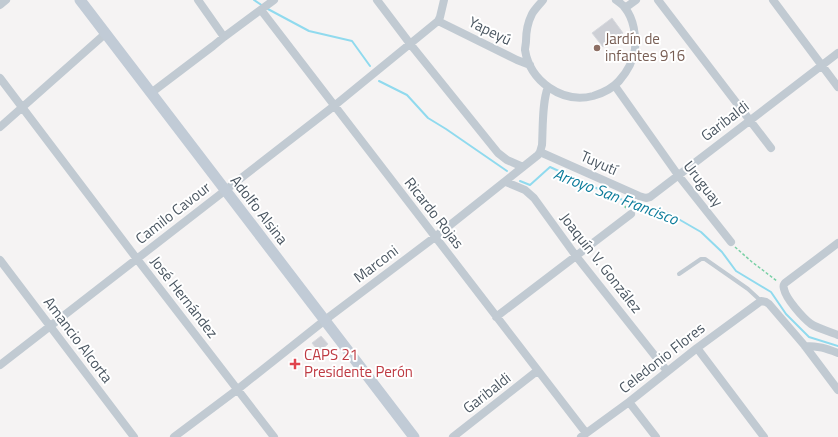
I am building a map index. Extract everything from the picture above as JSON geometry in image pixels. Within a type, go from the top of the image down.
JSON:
[{"type":"street","points":[[0,5],[6,0]]},
{"type":"street","name":"Adolfo Alsina","points":[[80,0],[414,437]]},
{"type":"street","points":[[198,0],[224,37]]},
{"type":"street","points":[[377,0],[410,44],[498,153],[507,160],[523,167]]},
{"type":"street","points":[[438,22],[444,0]]},
{"type":"street","points":[[543,0],[532,15],[526,32],[526,50],[530,65],[537,77],[548,87],[572,97],[587,97],[602,93],[615,86],[626,73],[634,57],[636,39],[632,22],[626,8],[616,0]]},
{"type":"street","points":[[626,8],[636,0]]},
{"type":"street","points":[[658,0],[771,148]]},
{"type":"street","points":[[773,0],[838,87]]},
{"type":"street","points":[[151,93],[266,6]]},
{"type":"street","name":"Ricardo Rojas","points":[[266,6],[334,106],[537,371],[583,435]]},
{"type":"street","name":"Camilo Cavour","points":[[0,365],[334,106],[438,22]]},
{"type":"street","name":"Yapeyú","points":[[438,22],[530,65]]},
{"type":"street","points":[[0,127],[106,34]]},
{"type":"street","name":"Garibaldi","points":[[646,198],[654,195],[838,53]]},
{"type":"street","name":"José Hernández","points":[[0,78],[274,437]]},
{"type":"street","name":"Uruguay","points":[[615,86],[678,175],[731,242]]},
{"type":"street","points":[[540,152],[542,145],[544,100],[548,87]]},
{"type":"street","name":"Marconi","points":[[174,437],[506,182],[540,152]]},
{"type":"street","name":"Tuyutí","points":[[540,152],[646,198]]},
{"type":"street","name":"Joaquín V. González","points":[[506,182],[529,193],[576,256],[667,371]]},
{"type":"street","points":[[496,317],[631,214]]},
{"type":"street","points":[[838,243],[785,283],[784,290],[790,300],[807,320],[816,326],[838,335]]},
{"type":"street","name":"Amancio Alcorta","points":[[0,260],[134,437]]},
{"type":"street","points":[[761,301],[769,304],[805,346],[838,390]]},
{"type":"street","name":"Celedonio Flores","points":[[583,435],[629,402],[697,348],[761,301]]},
{"type":"street","points":[[805,346],[817,346],[838,353]]},
{"type":"street","points":[[697,348],[764,437]]},
{"type":"street","name":"Garibaldi","points":[[454,437],[537,371]]},
{"type":"street","points":[[629,402],[656,437]]},
{"type":"lane","points":[[678,274],[701,259],[706,259],[761,301]]},
{"type":"path","points":[[625,207],[634,200]]},
{"type":"path","points":[[731,242],[784,290]]},
{"type":"building","points":[[612,18],[623,33],[603,47],[592,33]]},
{"type":"building","points":[[321,336],[328,344],[319,352],[312,343]]},
{"type":"waterway","name":"Arroyo San Francisco","points":[[254,0],[263,6]]},
{"type":"waterway","name":"Arroyo San Francisco","points":[[266,8],[309,31],[352,41],[370,66]]},
{"type":"waterway","name":"Arroyo San Francisco","points":[[379,81],[407,95],[428,118],[507,171]]},
{"type":"waterway","name":"Arroyo San Francisco","points":[[520,181],[530,185],[550,167],[627,202],[668,213],[701,232],[722,252],[736,271],[771,292],[786,314],[809,337],[838,346]]},
{"type":"place","name":"Jardín de infantes 916","points":[[597,48]]},
{"type":"place","name":"CAPS 21 Presidente Perón","points":[[295,364]]}]
